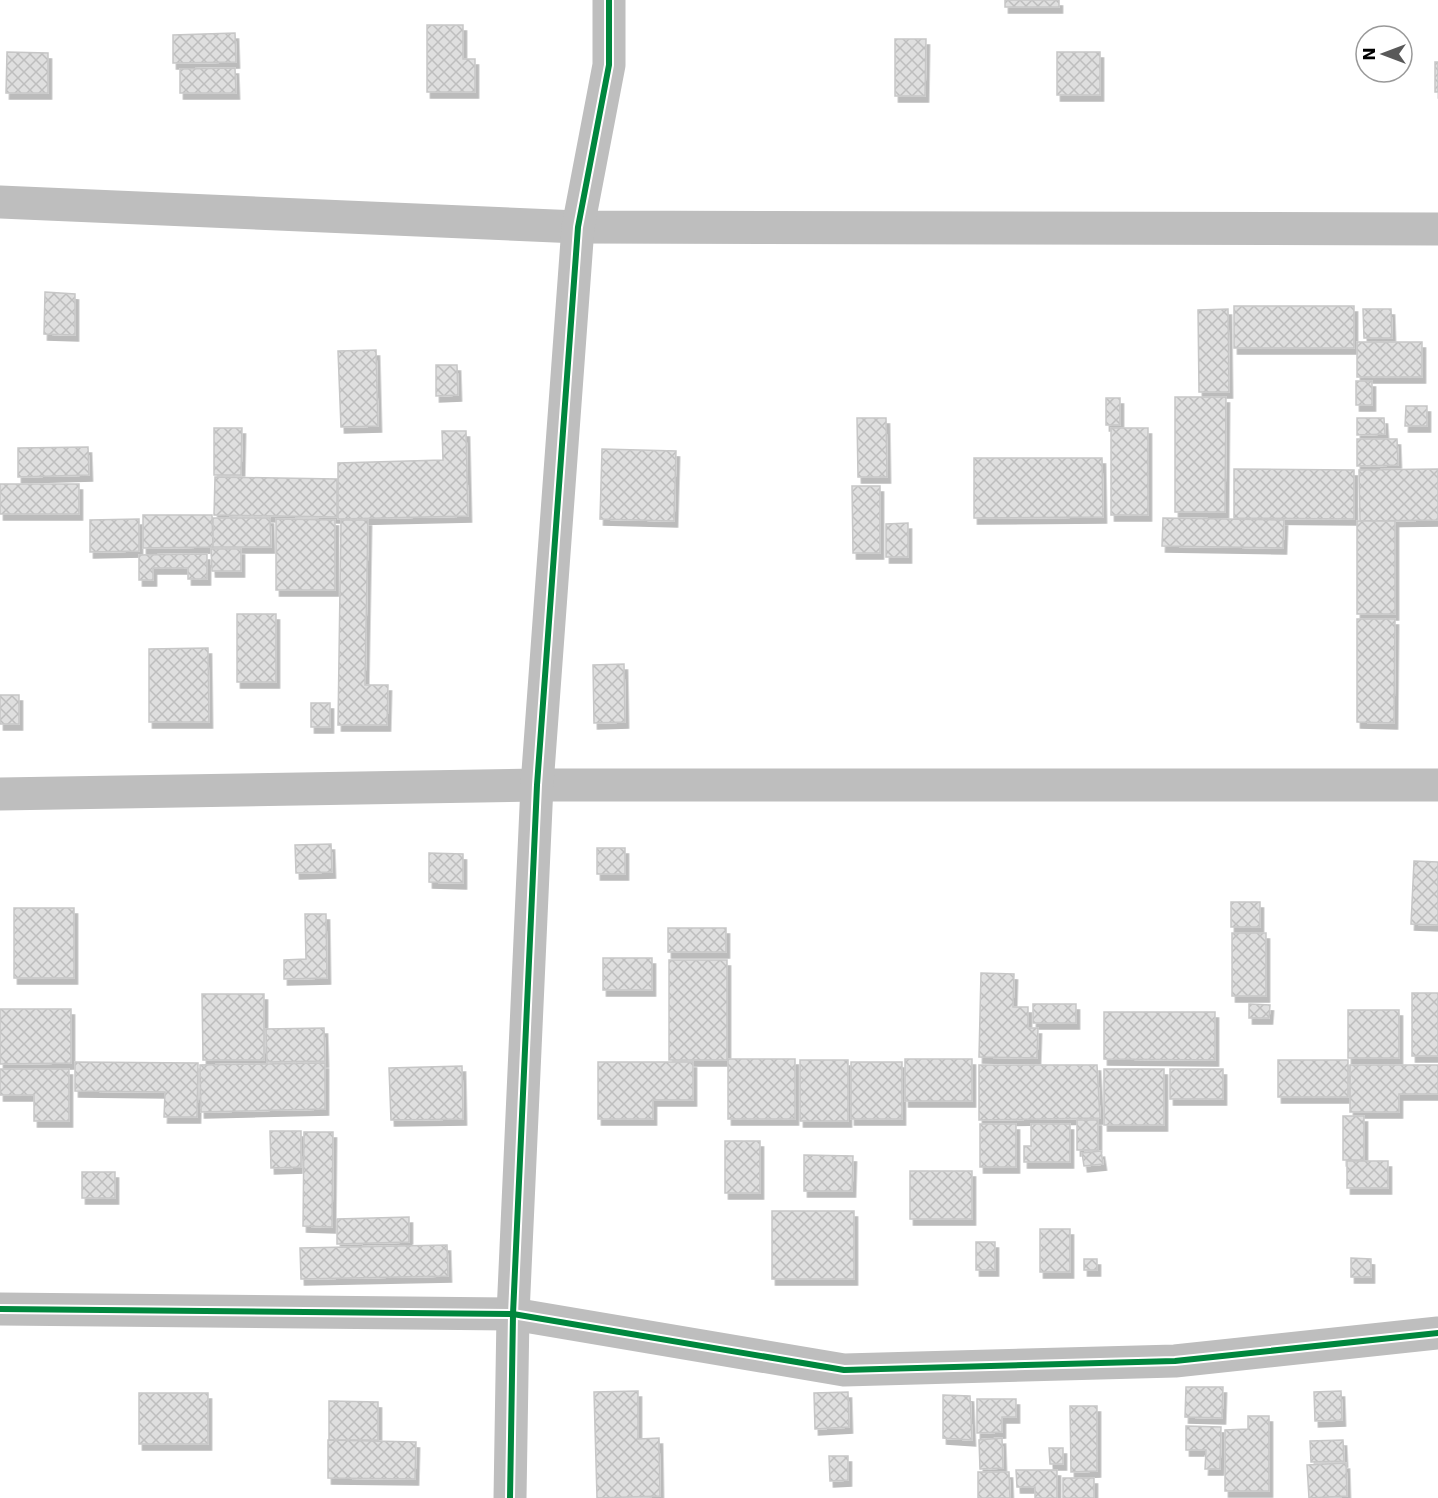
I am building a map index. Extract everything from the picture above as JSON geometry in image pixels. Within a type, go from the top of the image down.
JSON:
[{"type":"street","points":[[510,1498],[513,1314],[537,785],[578,227],[609,64],[609,0]]},
{"type":"street","points":[[0,202],[578,227],[1438,229]]},
{"type":"street","points":[[0,794],[537,785],[1438,785]]},
{"type":"street","points":[[0,1309],[513,1314],[844,1370],[1175,1361],[1438,1333]]},
{"type":"building","points":[[1005,0],[1059,0],[1059,7],[1005,7]]},
{"type":"building","points":[[427,25],[463,25],[463,59],[475,59],[475,92],[427,92]]},
{"type":"building","points":[[235,33],[236,62],[173,63],[173,35]]},
{"type":"building","points":[[895,39],[926,39],[925,96],[895,96]]},
{"type":"building","points":[[7,52],[48,53],[48,93],[6,93]]},
{"type":"building","points":[[1057,52],[1100,52],[1100,95],[1057,95]]},
{"type":"building","points":[[1435,62],[1438,62],[1438,92],[1435,92]]},
{"type":"building","points":[[235,68],[236,93],[180,93],[180,69]]},
{"type":"building","points":[[45,292],[75,294],[75,335],[44,334]]},
{"type":"building","points":[[1234,306],[1354,306],[1354,348],[1234,348]]},
{"type":"building","points":[[1228,309],[1229,392],[1199,392],[1198,310]]},
{"type":"building","points":[[1363,309],[1391,309],[1392,338],[1364,338]]},
{"type":"building","points":[[1357,342],[1422,342],[1422,377],[1357,377]]},
{"type":"building","points":[[376,350],[378,426],[341,427],[338,351]]},
{"type":"building","points":[[436,365],[457,365],[458,395],[436,396]]},
{"type":"building","points":[[1356,381],[1372,381],[1372,405],[1356,405]]},
{"type":"building","points":[[1175,397],[1226,397],[1225,512],[1175,512]]},
{"type":"building","points":[[1106,398],[1120,398],[1120,425],[1106,425]]},
{"type":"building","points":[[1406,406],[1427,406],[1427,426],[1405,426]]},
{"type":"building","points":[[857,418],[886,418],[887,477],[858,477]]},
{"type":"building","points":[[1357,418],[1384,418],[1385,434],[1357,435]]},
{"type":"building","points":[[214,428],[242,428],[241,475],[214,475]]},
{"type":"building","points":[[1111,428],[1148,428],[1148,515],[1111,515]]},
{"type":"building","points":[[442,431],[466,431],[468,516],[338,519],[338,463],[443,460]]},
{"type":"building","points":[[1357,439],[1397,439],[1398,465],[1357,466]]},
{"type":"building","points":[[88,447],[89,475],[18,477],[18,448]]},
{"type":"building","points":[[602,449],[676,451],[674,521],[600,519]]},
{"type":"building","points":[[974,458],[1102,458],[1103,517],[974,518]]},
{"type":"building","points":[[1234,469],[1354,470],[1354,519],[1234,518]]},
{"type":"building","points":[[1438,469],[1438,520],[1360,521],[1359,470]]},
{"type":"building","points":[[215,477],[337,479],[337,517],[214,515]]},
{"type":"building","points":[[0,484],[79,484],[79,514],[0,514]]},
{"type":"building","points":[[852,486],[880,486],[880,553],[853,553]]},
{"type":"building","points":[[143,515],[212,515],[213,547],[143,548]]},
{"type":"building","points":[[213,518],[270,518],[271,547],[213,547]]},
{"type":"building","points":[[1163,518],[1284,520],[1283,548],[1162,546]]},
{"type":"building","points":[[139,519],[139,551],[90,552],[90,520]]},
{"type":"building","points":[[276,519],[335,520],[335,590],[276,590]]},
{"type":"building","points":[[341,520],[368,520],[365,685],[388,685],[387,725],[338,725]]},
{"type":"building","points":[[1357,521],[1395,521],[1395,614],[1357,614]]},
{"type":"building","points":[[908,523],[908,557],[886,557],[886,524]]},
{"type":"building","points":[[211,549],[241,549],[241,571],[212,571]]},
{"type":"building","points":[[207,554],[207,579],[188,579],[188,568],[153,568],[153,580],[139,580],[139,555]]},
{"type":"building","points":[[237,614],[276,614],[276,682],[237,682]]},
{"type":"building","points":[[1357,619],[1395,619],[1394,723],[1357,722]]},
{"type":"building","points":[[208,648],[209,722],[149,722],[149,649]]},
{"type":"building","points":[[624,664],[625,722],[594,723],[593,665]]},
{"type":"building","points":[[0,695],[19,695],[19,724],[0,724]]},
{"type":"building","points":[[311,703],[330,703],[330,727],[311,727]]},
{"type":"building","points":[[331,844],[332,872],[296,873],[295,845]]},
{"type":"building","points":[[597,848],[625,848],[625,874],[597,874]]},
{"type":"building","points":[[429,853],[463,854],[463,883],[429,882]]},
{"type":"building","points":[[1414,861],[1438,862],[1438,925],[1411,924]]},
{"type":"building","points":[[1231,902],[1260,902],[1260,927],[1231,927]]},
{"type":"building","points":[[14,908],[74,908],[74,978],[14,978]]},
{"type":"building","points":[[305,914],[326,914],[327,978],[284,979],[284,960],[306,959]]},
{"type":"building","points":[[668,928],[726,928],[726,952],[668,952]]},
{"type":"building","points":[[1232,933],[1266,933],[1266,996],[1232,996]]},
{"type":"building","points":[[603,958],[652,958],[652,990],[603,990]]},
{"type":"building","points":[[669,960],[727,960],[727,1060],[669,1060]]},
{"type":"building","points":[[981,973],[1014,974],[1013,1007],[1028,1007],[1028,1028],[1038,1028],[1037,1058],[979,1057]]},
{"type":"building","points":[[1412,993],[1438,993],[1438,1056],[1412,1056]]},
{"type":"building","points":[[202,994],[264,994],[264,1060],[203,1060]]},
{"type":"building","points":[[1033,1004],[1076,1004],[1076,1023],[1033,1023]]},
{"type":"building","points":[[1249,1004],[1270,1005],[1269,1018],[1249,1018]]},
{"type":"building","points":[[0,1009],[71,1009],[71,1063],[0,1064]]},
{"type":"building","points":[[1348,1010],[1399,1010],[1399,1058],[1348,1058]]},
{"type":"building","points":[[1104,1012],[1215,1012],[1215,1060],[1104,1059]]},
{"type":"building","points":[[324,1028],[325,1061],[267,1062],[266,1029]]},
{"type":"building","points":[[728,1059],[795,1059],[795,1119],[728,1119]]},
{"type":"building","points":[[905,1059],[972,1059],[972,1101],[905,1101]]},
{"type":"building","points":[[800,1060],[848,1060],[848,1121],[800,1121]]},
{"type":"building","points":[[1278,1060],[1348,1060],[1348,1097],[1278,1097]]},
{"type":"building","points":[[75,1062],[198,1063],[197,1117],[164,1117],[165,1092],[75,1091]]},
{"type":"building","points":[[598,1062],[693,1062],[693,1100],[653,1100],[653,1119],[598,1119]]},
{"type":"building","points":[[851,1062],[902,1062],[902,1119],[851,1119]]},
{"type":"building","points":[[325,1063],[325,1109],[201,1112],[200,1065]]},
{"type":"building","points":[[979,1065],[1097,1065],[1100,1118],[979,1120]]},
{"type":"building","points":[[1350,1065],[1438,1065],[1438,1094],[1399,1094],[1399,1112],[1350,1112]]},
{"type":"building","points":[[462,1066],[463,1119],[391,1120],[389,1068]]},
{"type":"building","points":[[0,1069],[69,1069],[69,1121],[34,1121],[34,1095],[0,1095]]},
{"type":"building","points":[[1104,1069],[1164,1069],[1164,1125],[1104,1125]]},
{"type":"building","points":[[1170,1069],[1223,1069],[1223,1099],[1170,1099]]},
{"type":"building","points":[[1343,1116],[1364,1116],[1364,1160],[1343,1160]]},
{"type":"building","points":[[1077,1120],[1098,1120],[1098,1150],[1077,1150]]},
{"type":"building","points":[[980,1124],[1016,1124],[1016,1167],[980,1167]]},
{"type":"building","points":[[1031,1124],[1070,1124],[1070,1162],[1024,1162],[1024,1146],[1031,1146]]},
{"type":"building","points":[[270,1131],[301,1131],[301,1167],[271,1168]]},
{"type":"building","points":[[304,1132],[333,1132],[332,1227],[303,1226]]},
{"type":"building","points":[[725,1141],[760,1141],[760,1193],[725,1193]]},
{"type":"building","points":[[1101,1151],[1103,1164],[1084,1166],[1082,1153]]},
{"type":"building","points":[[804,1155],[853,1156],[852,1191],[804,1191]]},
{"type":"building","points":[[1347,1161],[1388,1161],[1388,1188],[1347,1188]]},
{"type":"building","points":[[910,1171],[972,1171],[972,1219],[910,1219]]},
{"type":"building","points":[[82,1172],[115,1172],[115,1198],[82,1198]]},
{"type":"building","points":[[772,1211],[854,1211],[854,1279],[772,1279]]},
{"type":"building","points":[[409,1217],[409,1242],[337,1244],[337,1219]]},
{"type":"building","points":[[1040,1229],[1070,1229],[1070,1272],[1040,1272]]},
{"type":"building","points":[[976,1242],[995,1242],[995,1270],[976,1270]]},
{"type":"building","points":[[447,1245],[448,1276],[301,1279],[300,1248]]},
{"type":"building","points":[[1351,1258],[1371,1259],[1371,1277],[1351,1277]]},
{"type":"building","points":[[1084,1259],[1097,1259],[1097,1270],[1084,1270]]},
{"type":"building","points":[[1186,1387],[1223,1387],[1222,1418],[1185,1417]]},
{"type":"building","points":[[638,1391],[638,1439],[659,1438],[660,1496],[597,1498],[594,1392]]},
{"type":"building","points":[[1341,1391],[1342,1420],[1315,1421],[1314,1392]]},
{"type":"building","points":[[848,1392],[849,1427],[815,1429],[814,1393]]},
{"type":"building","points":[[139,1393],[208,1393],[208,1444],[139,1444]]},
{"type":"building","points":[[943,1395],[970,1396],[972,1440],[943,1438]]},
{"type":"building","points":[[977,1399],[1016,1399],[1016,1417],[1002,1417],[1002,1432],[977,1433]]},
{"type":"building","points":[[329,1401],[378,1402],[378,1440],[329,1440]]},
{"type":"building","points":[[1070,1406],[1097,1406],[1097,1471],[1071,1472]]},
{"type":"building","points":[[1248,1416],[1269,1416],[1269,1491],[1225,1491],[1225,1430],[1248,1429]]},
{"type":"building","points":[[1186,1426],[1221,1427],[1220,1469],[1205,1469],[1206,1450],[1186,1450]]},
{"type":"building","points":[[1002,1438],[1003,1468],[980,1469],[979,1440]]},
{"type":"building","points":[[328,1440],[416,1442],[415,1479],[328,1478]]},
{"type":"building","points":[[1343,1440],[1344,1461],[1311,1462],[1310,1441]]},
{"type":"building","points":[[1049,1448],[1063,1448],[1063,1464],[1050,1464]]},
{"type":"building","points":[[829,1456],[848,1456],[848,1480],[830,1481]]},
{"type":"building","points":[[1346,1463],[1347,1496],[1309,1498],[1307,1465]]},
{"type":"building","points":[[1016,1470],[1057,1470],[1057,1498],[1035,1498],[1035,1487],[1017,1487]]},
{"type":"building","points":[[978,1472],[1009,1472],[1010,1498],[978,1498]]},
{"type":"building","points":[[1063,1478],[1094,1478],[1094,1498],[1063,1498]]},
{"type":"cycle path","points":[[510,1498],[513,1314],[537,785],[578,227],[609,65],[609,0]]},
{"type":"cycle path","points":[[0,1309],[513,1314],[844,1370],[1175,1361],[1438,1333]]}]
